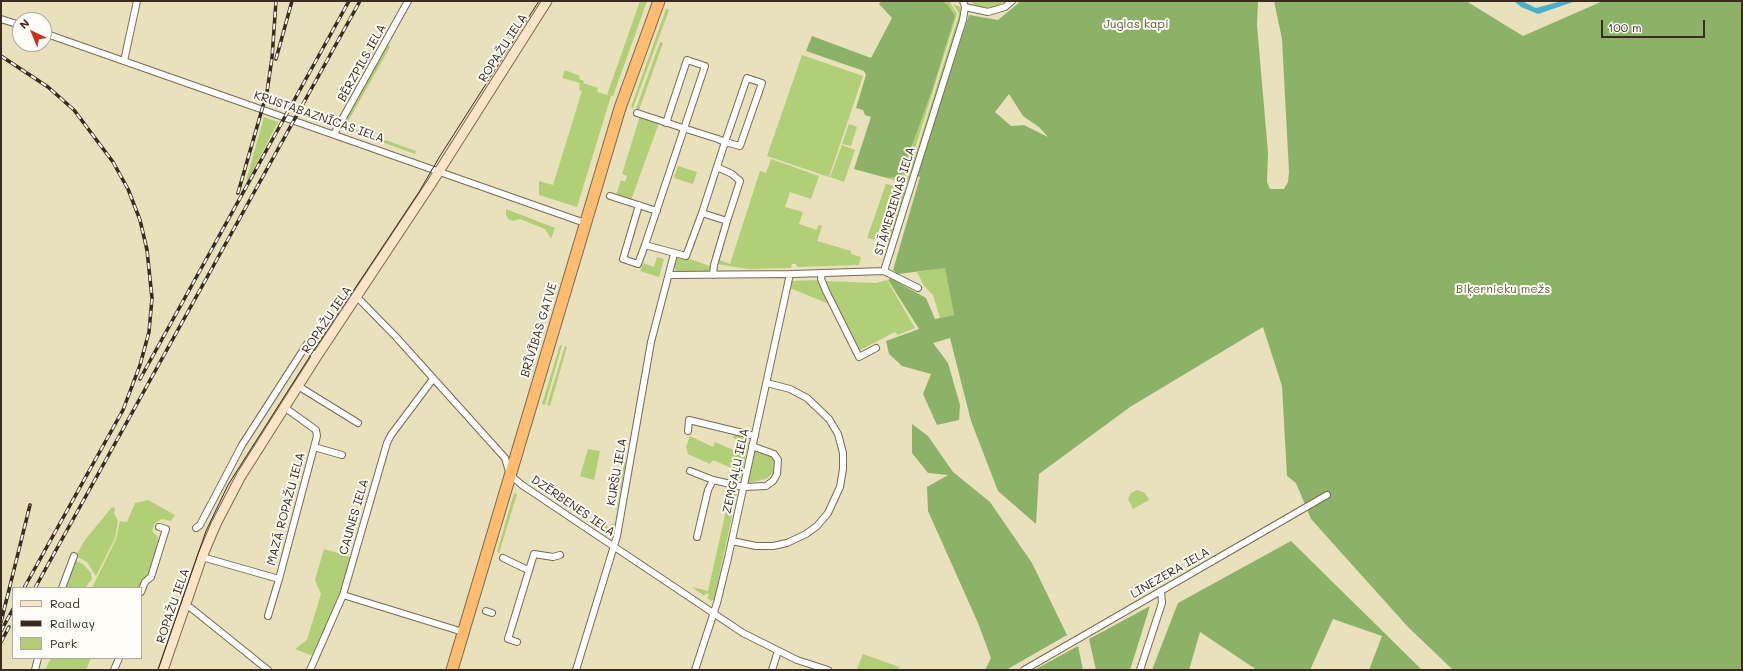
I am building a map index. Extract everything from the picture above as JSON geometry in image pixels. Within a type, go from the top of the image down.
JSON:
[{"type":"highway","name":"BRĪVĪBAS GATVE","points":[[452,670],[630,77],[659,1]]},
{"type":"street","points":[[124,61],[137,1]]},
{"type":"street","name":"BĒRZPILS IELA","points":[[334,134],[408,1]]},
{"type":"street","name":"ROPAŽU IELA","points":[[163,670],[202,557],[232,492],[284,407],[357,297],[547,1]]},
{"type":"street","points":[[964,4],[988,12],[1005,7],[1012,1]]},
{"type":"street","name":"STĀMERIENAS IELA","points":[[669,275],[822,274],[884,271],[964,4]]},
{"type":"street","points":[[1,19],[12,22]]},
{"type":"street","name":"KRUSTABAZNĪCAS IELA","points":[[52,36],[439,170],[585,223]]},
{"type":"street","points":[[639,205],[622,259],[638,264],[705,66],[687,60],[666,123]]},
{"type":"street","points":[[637,113],[725,142],[740,146],[762,83],[747,78],[725,142],[702,213],[686,256],[674,254],[645,244]]},
{"type":"street","points":[[713,275],[714,265],[740,182],[732,174],[717,167]]},
{"type":"street","points":[[610,196],[657,210]]},
{"type":"street","points":[[702,213],[727,221]]},
{"type":"street","name":"KURŠU IELA","points":[[576,670],[614,547],[651,342],[674,254]]},
{"type":"street","points":[[884,271],[918,288]]},
{"type":"street","name":"ZEMGAĻU IELA","points":[[695,670],[714,613],[732,541],[790,274]]},
{"type":"street","points":[[822,274],[821,279],[826,291],[859,357],[876,348]]},
{"type":"street","points":[[357,297],[397,338],[505,458],[510,475]]},
{"type":"street","name":"ROPAŽU IELA","points":[[196,528],[200,525],[242,445],[305,346],[317,356]]},
{"type":"street","name":"CAUNES IELA","points":[[310,670],[343,595],[387,443],[391,434],[433,379]]},
{"type":"street","points":[[732,541],[756,546],[773,546],[787,543],[806,534],[817,526],[828,513],[840,487],[843,469],[843,453],[838,434],[829,419],[807,398],[790,389],[767,383]]},
{"type":"street","points":[[298,386],[358,424]]},
{"type":"street","name":"MAZĀ ROPAŽU IELA","points":[[202,557],[279,579],[314,447],[316,430],[284,407]]},
{"type":"street","points":[[688,431],[689,420],[755,436]]},
{"type":"street","points":[[690,471],[713,480],[744,487],[766,486],[773,481],[778,474],[778,460],[774,454],[752,446]]},
{"type":"street","points":[[314,447],[342,455]]},
{"type":"street","name":"DZĒRBENES IELA","points":[[510,475],[522,485],[743,633],[797,660],[828,670]]},
{"type":"street","points":[[697,537],[708,490],[713,480]]},
{"type":"street","name":"LINEZERA IELA","points":[[1024,670],[1327,495]]},
{"type":"street","points":[[142,590],[145,582],[151,577],[166,529],[159,527]]},
{"type":"street","points":[[518,642],[508,639],[534,554],[554,557],[560,556]]},
{"type":"street","points":[[62,587],[74,556]]},
{"type":"street","points":[[503,558],[528,570]]},
{"type":"street","points":[[268,616],[279,579]]},
{"type":"street","points":[[1140,670],[1162,603],[1161,591]]},
{"type":"street","points":[[343,595],[463,632]]},
{"type":"street","points":[[186,606],[191,608],[268,670]]},
{"type":"street","points":[[772,670],[778,651]]},
{"type":"street","points":[[34,670],[38,659]]},
{"type":"street","points":[[114,670],[119,659]]},
{"type":"green space","points":[[640,1],[647,1],[613,96],[607,95]]},
{"type":"green space","points":[[881,1],[941,1],[947,4],[955,16],[932,90],[901,176],[887,178],[854,169],[871,117],[865,115],[863,110],[856,108],[866,75],[864,71],[806,51],[812,36],[871,58],[892,18],[879,4]]},
{"type":"green space","points":[[941,1],[950,2],[957,14],[908,171],[901,183],[887,178],[923,87],[947,4]]},
{"type":"green space","points":[[971,1],[1007,1],[992,8],[976,7]]},
{"type":"green space","name":"Biķernieku mežs","points":[[1021,1],[1258,1],[1257,25],[1268,153],[1267,182],[1270,189],[1284,189],[1288,182],[1289,172],[1282,39],[1274,1],[1466,1],[1523,36],[1603,1],[1742,1],[1742,670],[1453,670],[1408,627],[1311,519],[1296,483],[1287,476],[1282,386],[1263,327],[1130,407],[1039,474],[1036,524],[998,491],[971,421],[950,338],[933,343],[948,363],[960,405],[959,420],[937,425],[923,394],[931,374],[902,366],[889,354],[886,341],[919,329],[888,280],[890,278],[926,298],[935,319],[954,315],[945,268],[898,274],[893,270],[920,177],[917,176],[969,15],[998,20]],"holes":[[[1009,94],[1023,116],[1039,127],[1048,137],[1024,125],[1011,126],[995,112]]]},
{"type":"green space","points":[[953,4],[960,7],[961,16],[909,181],[904,184],[910,172],[959,14]]},
{"type":"green space","points":[[666,9],[669,10],[633,108],[631,107]]},
{"type":"green space","points":[[660,42],[663,43],[639,110],[636,109]]},
{"type":"green space","points":[[388,45],[390,47],[346,125],[352,128],[349,130],[343,128],[343,123]]},
{"type":"green space","points":[[802,55],[863,76],[829,177],[767,156]]},
{"type":"green space","points":[[565,70],[580,76],[579,79],[584,81],[583,83],[598,88],[597,92],[611,96],[577,207],[539,195],[539,181],[553,185],[582,91],[579,90],[580,83],[562,78]]},
{"type":"green space","points":[[640,116],[659,123],[631,200],[616,195],[621,180],[625,182],[627,176],[622,174]]},
{"type":"green space","points":[[264,117],[278,122],[247,182],[246,181]]},
{"type":"green space","points":[[849,124],[857,127],[851,146],[842,144]]},
{"type":"green space","points":[[355,129],[416,151],[415,154],[356,133]]},
{"type":"green space","points":[[842,145],[855,150],[844,182],[830,177]]},
{"type":"green space","points":[[771,159],[819,176],[811,199],[790,192],[785,207],[803,212],[799,224],[817,230],[818,225],[822,226],[817,241],[851,251],[851,254],[861,257],[859,265],[797,267],[796,264],[792,264],[791,268],[748,269],[717,264],[719,260],[730,264],[760,171],[766,173]]},
{"type":"green space","points":[[678,166],[697,172],[693,184],[674,178]]},
{"type":"green space","points":[[886,184],[900,187],[884,242],[867,238]]},
{"type":"green space","points":[[902,188],[905,192],[889,245],[885,244]]},
{"type":"green space","points":[[506,209],[555,228],[551,239],[545,229],[520,219],[513,221],[508,219]]},
{"type":"green space","points":[[657,257],[664,259],[659,277],[640,271],[643,263],[654,267]]},
{"type":"green space","points":[[675,257],[690,259],[712,267],[707,272],[677,272],[673,265]]},
{"type":"green space","points":[[945,267],[954,315],[940,318],[933,295],[924,286],[917,272]]},
{"type":"green space","points":[[818,280],[829,304],[790,288],[787,300],[790,281]]},
{"type":"green space","points":[[887,280],[915,328],[898,335],[895,332],[860,350],[825,281],[876,283]]},
{"type":"green space","points":[[560,345],[562,345],[545,405],[542,404]]},
{"type":"green space","points":[[565,346],[567,347],[550,406],[547,405]]},
{"type":"green space","points":[[912,424],[928,436],[953,472],[990,502],[1032,563],[1067,635],[1006,670],[985,670],[991,658],[978,623],[928,511],[927,487],[948,475],[928,473],[912,453]]},
{"type":"green space","points":[[735,434],[748,438],[749,440],[740,481],[738,483],[732,483],[731,480],[736,470],[713,460],[710,464],[688,454],[686,447],[690,436],[713,447],[715,442],[738,452],[742,443],[733,438]]},
{"type":"green space","points":[[588,449],[600,451],[594,480],[580,476]]},
{"type":"green space","points":[[755,450],[772,455],[775,459],[775,471],[766,479],[747,483]]},
{"type":"green space","points":[[624,463],[626,463],[615,515]]},
{"type":"green space","points":[[731,488],[737,492],[714,600],[711,601],[707,598],[709,595],[706,593],[704,596],[692,587],[708,591]]},
{"type":"green space","points":[[1137,490],[1145,493],[1149,500],[1133,509],[1128,499],[1131,493]]},
{"type":"green space","points":[[514,493],[517,494],[499,553],[497,552]]},
{"type":"green space","points":[[148,500],[175,515],[171,521],[162,519],[155,523],[152,531],[158,537],[159,541],[147,576],[142,587],[92,587],[116,539],[120,521],[127,522],[135,503]]},
{"type":"green space","points":[[112,507],[115,508],[114,513],[118,521],[115,538],[96,576],[87,562],[76,556],[85,540]]},
{"type":"green space","points":[[593,519],[606,524],[609,529],[612,523],[614,523],[611,536],[591,522]]},
{"type":"green space","points":[[1291,541],[1422,670],[1369,670],[1382,636],[1333,619],[1310,670],[1257,670],[1200,632],[1189,670],[1152,670],[1178,603]]},
{"type":"green space","points":[[324,549],[351,557],[340,592],[313,656],[295,649],[307,640],[321,594],[315,580]]},
{"type":"green space","points":[[74,560],[83,564],[91,573],[92,579],[86,587],[65,587]]},
{"type":"green space","points":[[1150,606],[1130,670],[1096,670],[1089,639]]},
{"type":"green space","points":[[1078,646],[1083,670],[1034,670]]},
{"type":"green space","points":[[863,654],[899,667],[898,670],[857,669]]},
{"type":"green space","points":[[50,659],[91,659],[86,670],[45,670]]},
{"type":"water","points":[[1514,1],[1522,1],[1536,8],[1562,1],[1576,1],[1538,14],[1521,7]]},
{"type":"tram line","points":[[158,670],[206,531],[228,485],[312,353],[419,192],[440,156],[539,1]]},
{"type":"railway","points":[[238,193],[267,92],[272,58],[276,1]]},
{"type":"railway","points":[[276,59],[292,1]]},
{"type":"railway","points":[[140,379],[349,1]]},
{"type":"railway","points":[[36,587],[360,1]]},
{"type":"railway","points":[[1,56],[48,87],[74,110],[113,162],[128,189],[140,220],[147,250],[152,298],[149,332],[140,365],[123,410],[25,587]]},
{"type":"railway","points":[[1,622],[30,505]]},
{"type":"railway","points":[[1,631],[12,611]]},
{"type":"railway","points":[[1,642],[9,627]]},
{"type":"park label","name":"Juglas kapi","points":[[1136,24]]}]
